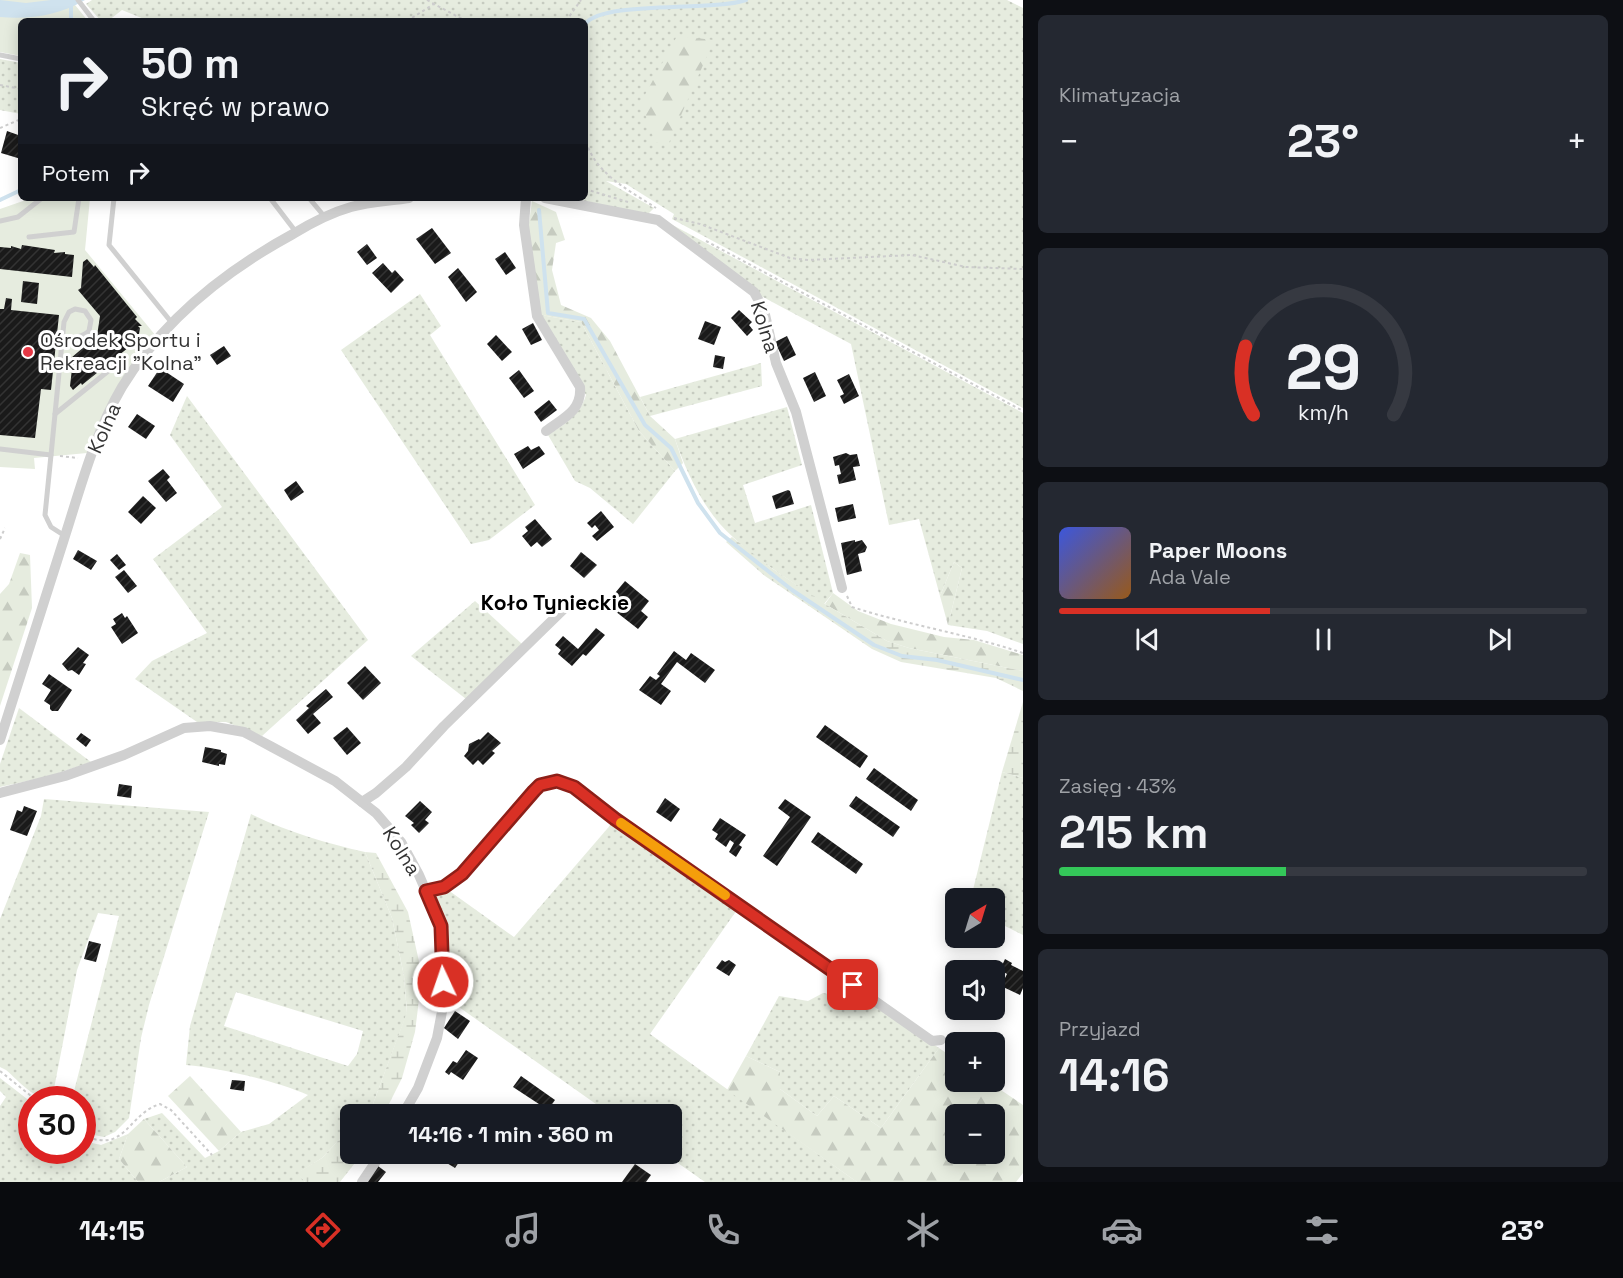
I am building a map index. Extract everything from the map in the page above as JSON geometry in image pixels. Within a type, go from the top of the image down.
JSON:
[{"type":"street","name":"Kolna","points":[[0,740],[90,459],[122,388],[148,351],[172,323],[229,272],[350,203],[374,201]]},
{"type":"street","points":[[526,201],[524,225],[537,316],[580,387],[576,408],[546,430]]},
{"type":"street","name":"Kolna","points":[[560,201],[658,220],[754,292],[764,310],[776,363],[796,412],[843,588]]},
{"type":"street","points":[[362,802],[376,794],[406,767],[444,726],[570,603]]},
{"type":"street","name":"Kolna","points":[[0,793],[65,776],[124,755],[184,728],[210,726],[244,732],[335,781],[376,813],[401,842],[441,926],[444,1001],[437,1038],[418,1088],[409,1104]]},
{"type":"street","points":[[426,891],[444,887],[462,874],[540,785],[557,781],[574,787],[615,819],[932,1041],[941,1040]]},
{"type":"street","points":[[362,1182],[375,1164]]},
{"type":"lane","points":[[78,0],[92,18]]},
{"type":"lane","points":[[0,56],[18,59]]},
{"type":"lane","points":[[0,221],[18,217],[38,201]]},
{"type":"lane","points":[[28,237],[75,232],[79,201]]},
{"type":"lane","points":[[114,201],[109,245],[172,323]]},
{"type":"lane","points":[[272,201],[296,232]]},
{"type":"lane","points":[[312,201],[324,216]]},
{"type":"lane","points":[[63,345],[70,338],[80,337],[89,331],[91,320],[84,311],[75,309],[66,316],[45,515],[51,527],[65,536]]},
{"type":"lane","points":[[55,414],[112,368]]},
{"type":"lane","points":[[0,449],[51,455]]},
{"type":"path","points":[[427,0],[460,18]]},
{"type":"path","points":[[568,18],[580,0]]},
{"type":"path","points":[[412,18],[434,4]]},
{"type":"path","points":[[0,85],[18,88]]},
{"type":"path","points":[[0,128],[18,120]]},
{"type":"path","points":[[588,148],[596,163],[607,174],[663,212]]},
{"type":"path","points":[[670,217],[700,224],[790,258],[808,261],[912,255],[966,267],[1023,270]]},
{"type":"path","points":[[702,238],[1023,411]]},
{"type":"path","points":[[51,455],[90,459]]},
{"type":"path","points":[[0,539],[6,528]]},
{"type":"path","points":[[843,588],[852,607],[880,616],[983,640],[1023,653]]},
{"type":"path","points":[[0,1071],[19,1086]]},
{"type":"path","points":[[96,1139],[115,1139],[149,1108],[160,1104],[171,1110],[212,1155]]},
{"type":"green space","points":[[0,0],[71,0],[86,18],[18,18],[18,55],[0,52]]},
{"type":"green space","points":[[92,0],[1007,0],[1023,8],[1023,408],[672,219],[674,214],[626,184],[606,181],[654,208],[648,214],[585,201],[588,201],[588,18],[142,18],[122,10],[112,18],[98,18],[86,4]]},
{"type":"green space","points":[[677,36],[714,40],[668,145],[655,142],[641,102]]},
{"type":"green space","points":[[0,59],[18,62],[18,113],[0,110]]},
{"type":"green space","points":[[23,201],[90,201],[85,250],[156,336],[87,453],[34,458],[35,469],[0,467],[0,209]]},
{"type":"green space","points":[[532,201],[556,212],[565,240],[556,243],[552,270],[561,305],[591,318],[610,341],[650,416],[675,439],[683,463],[675,471],[639,431],[581,322],[541,315],[528,230]]},
{"type":"green space","points":[[667,222],[1023,413],[1023,644],[987,631],[948,625],[962,568],[954,562],[940,596],[919,519],[889,525],[851,344],[761,296]]},
{"type":"green space","points":[[420,294],[441,326],[430,335],[535,505],[489,540],[471,544],[341,350]]},
{"type":"green space","points":[[541,315],[581,322],[639,431],[675,471],[633,524],[590,488],[575,481],[548,435],[576,414],[586,395]]},
{"type":"green space","points":[[761,363],[762,386],[650,416],[640,397]]},
{"type":"green space","points":[[187,396],[368,640],[262,736],[226,722],[197,722],[135,679],[152,661],[207,633],[153,559],[222,507],[170,435]]},
{"type":"green space","points":[[787,407],[802,465],[743,485],[755,523],[811,505],[833,593],[824,604],[755,556],[714,517],[685,466],[675,439]]},
{"type":"green space","points":[[732,537],[773,569],[825,604],[887,641],[909,648],[1023,671],[1023,691],[996,678],[901,662],[872,649],[765,576],[726,542]]},
{"type":"green space","points":[[20,553],[30,555],[32,608],[0,706],[0,594],[9,584]]},
{"type":"green space","points":[[954,562],[962,568],[948,625],[940,596]]},
{"type":"green space","points":[[833,593],[858,611],[891,624],[944,637],[974,640],[1023,655],[1023,671],[909,648],[887,641],[825,604]]},
{"type":"green space","points":[[475,601],[522,644],[466,699],[411,656]]},
{"type":"green space","points":[[1023,702],[1023,778],[1002,772]]},
{"type":"green space","points":[[19,708],[91,762],[50,776],[0,787],[0,764]]},
{"type":"green space","points":[[1002,772],[1023,778],[1023,935],[1005,926],[1005,888],[973,888]]},
{"type":"green space","points":[[44,799],[209,812],[149,1005],[141,1038],[129,1118],[115,1132],[104,1137],[96,1135],[96,1086],[75,1086],[119,916],[98,913],[77,970],[55,1086],[24,1086],[0,1067],[0,919],[41,816]]},
{"type":"green space","points":[[251,814],[307,836],[365,852],[392,918],[404,976],[407,1013],[373,1104],[340,1104],[340,1139],[322,1158],[298,1173],[305,1182],[159,1182],[187,1167],[144,1119],[162,1113],[205,1158],[219,1151],[241,1132],[269,1124],[308,1095],[248,1076],[186,1065],[190,1026]],"holes":[[[236,992],[363,1031],[357,1054],[348,1066],[224,1026]]]},
{"type":"green space","points":[[613,822],[739,907],[650,1034],[857,1182],[705,1182],[679,1164],[682,1164],[682,1104],[596,1104],[449,1000],[434,895],[448,890],[514,937]]},
{"type":"green space","points":[[365,852],[376,853],[408,912],[422,975],[415,1032],[402,1078],[389,1104],[373,1104],[407,1012],[404,976],[392,918]]},
{"type":"green space","points":[[851,989],[939,1048],[881,1128],[834,1096],[817,1116],[780,1089],[780,1072],[746,1056],[779,996],[808,1001],[823,993],[842,997]]},
{"type":"green space","points":[[939,1048],[945,1052],[945,1092],[1004,1092],[1023,1105],[1023,1173],[1016,1182],[857,1182],[727,1090],[746,1056],[780,1072],[780,1089],[817,1116],[834,1096],[881,1128]]},
{"type":"green space","points":[[190,1076],[241,1132],[219,1151],[168,1096]]},
{"type":"green space","points":[[0,1078],[18,1092],[18,1164],[96,1164],[96,1144],[101,1145],[128,1134],[119,1159],[138,1182],[0,1182],[0,1106],[6,1097],[0,1091]]},
{"type":"green space","points":[[144,1119],[187,1167],[159,1182],[138,1182],[119,1159],[128,1134]]},
{"type":"green space","points":[[340,1139],[340,1164],[354,1164],[340,1182],[305,1182],[297,1173],[322,1158]]},
{"type":"water","points":[[0,0],[26,3],[85,0],[55,13],[11,18],[0,17]]},
{"type":"building","points":[[7,131],[18,135],[18,158],[1,153]]},
{"type":"building","points":[[432,228],[451,253],[435,264],[416,239]]},
{"type":"building","points":[[367,244],[377,258],[367,265],[357,252]]},
{"type":"building","points":[[22,245],[55,250],[54,253],[65,252],[65,254],[74,255],[72,277],[0,269],[0,247],[11,248],[11,246],[21,249]]},
{"type":"building","points":[[505,252],[516,268],[506,275],[495,259]]},
{"type":"building","points":[[87,259],[94,267],[95,265],[137,317],[135,319],[142,326],[138,326],[140,328],[137,335],[141,336],[73,390],[70,386],[73,360],[71,358],[97,336],[100,316],[78,290],[81,288],[83,262]]},
{"type":"building","points":[[383,263],[392,273],[395,270],[404,280],[391,293],[372,273]]},
{"type":"building","points":[[458,268],[477,292],[466,302],[448,277]]},
{"type":"building","points":[[23,281],[39,283],[37,304],[21,302]]},
{"type":"building","name":"Ośrodek Sportu i Rekreacji \"Kolna\"","points":[[6,298],[12,299],[11,310],[59,315],[51,390],[41,389],[35,438],[0,435],[0,309],[4,309]]},
{"type":"building","points":[[739,310],[752,322],[749,325],[753,330],[747,336],[731,318]]},
{"type":"building","points":[[705,321],[721,327],[714,345],[698,339]]},
{"type":"building","points":[[533,323],[542,340],[531,345],[522,329]]},
{"type":"building","points":[[496,335],[512,352],[502,361],[487,344]]},
{"type":"building","points":[[787,336],[796,355],[784,361],[775,342]]},
{"type":"building","points":[[224,346],[231,356],[217,365],[210,355]]},
{"type":"building","points":[[715,355],[725,357],[723,369],[713,367]]},
{"type":"building","points":[[160,368],[184,384],[173,402],[148,386]]},
{"type":"building","points":[[519,370],[534,391],[524,398],[509,378]]},
{"type":"building","points":[[815,372],[826,396],[814,402],[803,378]]},
{"type":"building","points":[[849,374],[859,396],[844,404],[840,396],[844,394],[837,380]]},
{"type":"building","points":[[549,400],[557,410],[541,422],[534,412]]},
{"type":"building","points":[[137,414],[155,426],[146,439],[128,427]]},
{"type":"building","points":[[528,446],[531,450],[539,446],[545,454],[523,469],[514,454]]},
{"type":"building","points":[[846,453],[857,454],[860,466],[853,467],[856,480],[839,484],[837,475],[841,474],[839,465],[835,466],[833,457]]},
{"type":"building","points":[[163,469],[170,477],[167,480],[177,493],[166,502],[148,481]]},
{"type":"building","points":[[296,481],[304,492],[291,501],[284,490]]},
{"type":"building","points":[[788,490],[794,504],[776,509],[772,496]]},
{"type":"building","points":[[143,496],[156,508],[141,524],[128,512]]},
{"type":"building","points":[[853,504],[856,518],[838,522],[835,508]]},
{"type":"building","points":[[601,511],[614,527],[597,541],[592,536],[599,530],[595,525],[592,528],[587,523]]},
{"type":"building","points":[[535,519],[552,539],[542,547],[537,542],[531,547],[522,536],[528,531],[525,527]]},
{"type":"building","points":[[855,540],[855,542],[862,540],[867,547],[865,552],[858,554],[862,571],[847,575],[841,543]]},
{"type":"building","points":[[78,550],[97,561],[91,570],[73,559]]},
{"type":"building","points":[[581,552],[597,565],[584,578],[570,566]]},
{"type":"building","points":[[117,554],[126,565],[119,570],[110,560]]},
{"type":"building","points":[[124,570],[137,586],[128,593],[115,577]]},
{"type":"building","points":[[625,581],[649,601],[641,611],[648,617],[638,629],[606,604]]},
{"type":"building","points":[[122,613],[125,618],[127,616],[138,633],[122,644],[111,627],[116,624],[113,619]]},
{"type":"building","points":[[596,628],[605,635],[586,656],[583,654],[572,666],[558,654],[561,650],[555,645],[563,636],[578,649]]},
{"type":"building","points":[[78,647],[89,655],[79,675],[72,670],[68,671],[62,664]]},
{"type":"building","points":[[674,651],[686,660],[691,653],[715,670],[705,683],[677,662],[661,684],[671,691],[661,705],[639,690],[650,676],[656,680],[660,676],[657,674]]},
{"type":"building","points":[[365,666],[381,683],[363,700],[347,683]]},
{"type":"building","points":[[49,674],[72,690],[58,711],[52,711],[50,705],[44,701],[51,690],[42,684]]},
{"type":"building","points":[[326,689],[333,697],[313,714],[321,723],[308,734],[296,720],[309,708],[306,706]]},
{"type":"building","points":[[825,725],[868,756],[860,768],[816,737]]},
{"type":"building","points":[[347,727],[361,743],[347,755],[333,738]]},
{"type":"building","points":[[488,732],[501,743],[492,751],[495,753],[483,765],[478,760],[473,765],[464,756],[469,744],[480,740]]},
{"type":"building","points":[[81,733],[91,740],[86,747],[76,739]]},
{"type":"building","points":[[205,747],[221,750],[227,754],[225,765],[202,762]]},
{"type":"building","points":[[874,768],[918,800],[911,811],[866,779]]},
{"type":"building","points":[[119,784],[132,786],[131,798],[117,796]]},
{"type":"building","points":[[856,796],[900,827],[893,837],[849,806]]},
{"type":"building","points":[[665,798],[680,809],[671,822],[656,812]]},
{"type":"building","points":[[785,799],[811,817],[777,866],[763,856],[790,817],[778,808]]},
{"type":"building","points":[[420,801],[432,812],[425,820],[429,823],[419,833],[411,825],[414,823],[405,816]]},
{"type":"building","points":[[24,806],[37,811],[27,836],[10,830],[17,810],[22,812]]},
{"type":"building","points":[[720,818],[746,835],[739,845],[742,847],[736,857],[729,852],[734,843],[730,840],[726,847],[715,839],[718,834],[712,830]]},
{"type":"building","points":[[818,832],[863,864],[856,874],[811,842]]},
{"type":"building","points":[[89,941],[101,944],[96,962],[84,959]]},
{"type":"building","points":[[722,960],[725,962],[729,960],[736,965],[729,976],[716,968]]},
{"type":"building","points":[[1005,960],[1023,971],[1023,988],[1020,995],[1005,988],[1007,974]]},
{"type":"building","points":[[455,1011],[470,1021],[458,1039],[444,1028]]},
{"type":"building","points":[[466,1050],[478,1058],[463,1080],[451,1072],[449,1075],[445,1072],[453,1061],[457,1063]]},
{"type":"building","points":[[521,1076],[555,1100],[552,1104],[539,1104],[513,1087]]},
{"type":"building","points":[[232,1080],[245,1081],[244,1091],[230,1089]]},
{"type":"building","points":[[635,1164],[651,1175],[646,1182],[622,1182]]},
{"type":"building","points":[[378,1166],[386,1172],[378,1182],[367,1182]]},
{"type":"waterway","points":[[588,22],[613,12],[746,0]]},
{"type":"waterway","points":[[71,4],[71,18]]},
{"type":"waterway","points":[[0,200],[18,191]]},
{"type":"waterway","points":[[539,210],[548,313],[584,319],[645,425],[671,448],[698,503],[720,533],[792,590],[874,645],[902,656],[937,660],[1023,680]]},
{"type":"slow traffic","points":[[621,823],[725,895]]},
{"type":"place","name":"Ośrodek Sportu i Rekreacji \"Kolna\"","points":[[28,352]]},
{"type":"district","name":"Koło Tynieckie","points":[[555,602]]},
{"type":"route","points":[[443,982],[441,926],[426,891],[444,887],[462,874],[540,785],[557,781],[574,787],[615,819],[853,985]]}]
